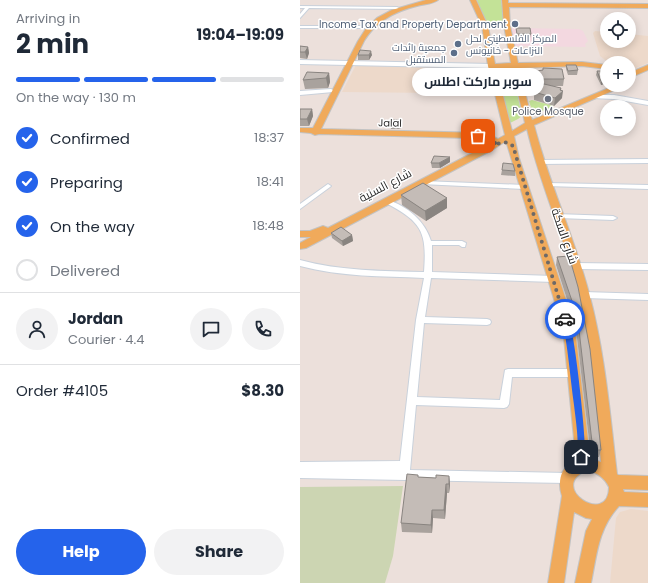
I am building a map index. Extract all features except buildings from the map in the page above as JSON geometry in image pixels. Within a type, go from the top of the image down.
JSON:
[{"type":"main road","points":[[313,131],[333,95],[366,27],[380,17],[397,8],[426,0]]},
{"type":"main road","points":[[313,131],[331,91],[366,34],[376,23],[398,10],[434,0]]},
{"type":"main road","name":"شارع السكة","points":[[472,1],[485,26],[504,131],[513,146],[524,187],[554,278],[570,338],[582,449],[580,466]]},
{"type":"main road","points":[[505,4],[648,6]]},
{"type":"main road","name":"شارع السكة","points":[[505,4],[507,26],[515,67],[539,162],[576,266],[584,295],[598,372],[612,478]]},
{"type":"main road","points":[[492,68],[582,64],[600,66]]},
{"type":"main road","points":[[636,72],[648,67]]},
{"type":"main road","points":[[636,79],[648,73]]},
{"type":"main road","points":[[530,122],[600,91]]},
{"type":"main road","points":[[472,144],[474,138],[504,131],[530,122],[594,97],[602,92]]},
{"type":"main road","name":"Jalal","points":[[300,131],[440,137],[472,144],[482,149],[493,145]]},
{"type":"main road","name":"Jalal","points":[[313,131],[482,135]]},
{"type":"main road","name":"شارع السنية","points":[[301,247],[493,145],[504,131]]},
{"type":"main road","points":[[482,135],[494,139],[493,145]]},
{"type":"main road","name":"شارع السنية","points":[[300,234],[319,231],[348,219],[460,159],[472,144]]},
{"type":"main road","name":"شارع السنية","points":[[300,234],[305,239],[305,244],[301,247]]},
{"type":"main road","points":[[648,483],[612,478],[596,466],[580,466],[574,469],[567,478],[566,489],[574,504],[582,509],[590,511],[610,504],[648,500]]},
{"type":"main road","points":[[583,583],[594,531],[610,504],[616,489],[612,478]]},
{"type":"main road","points":[[556,583],[569,497]]},
{"type":"street","points":[[300,7],[397,8]]},
{"type":"street","points":[[300,17],[308,7]]},
{"type":"street","points":[[485,26],[507,26]]},
{"type":"street","points":[[300,27],[366,27]]},
{"type":"street","points":[[300,62],[492,68]]},
{"type":"street","points":[[300,93],[331,91]]},
{"type":"street","points":[[617,92],[648,101]]},
{"type":"street","points":[[594,97],[614,97],[648,101]]},
{"type":"street","points":[[493,145],[504,142],[513,146]]},
{"type":"street","points":[[539,162],[648,161]]},
{"type":"street","points":[[423,183],[524,187]]},
{"type":"street","points":[[548,185],[648,187]]},
{"type":"street","points":[[300,207],[328,186]]},
{"type":"street","points":[[388,202],[407,212],[419,222],[428,243],[428,275],[420,320],[404,470]]},
{"type":"street","points":[[558,216],[613,218]]},
{"type":"street","points":[[428,243],[462,243],[462,245]]},
{"type":"street","points":[[300,263],[316,268],[344,271],[554,278]]},
{"type":"street","points":[[576,266],[648,267]]},
{"type":"street","points":[[584,295],[648,297]]},
{"type":"street","points":[[420,320],[487,322]]},
{"type":"street","points":[[412,401],[504,404],[508,373],[573,373]]},
{"type":"street","points":[[300,467],[404,470],[567,478]]},
{"type":"street","points":[[300,473],[404,470]]},
{"type":"shaded area","points":[[509,28],[579,29],[583,31],[588,41],[585,44],[586,47],[514,46]]},
{"type":"shaded area","points":[[595,31],[600,31],[600,48],[636,48],[636,35],[648,36],[648,63],[636,68],[636,56],[600,56],[593,33]]},
{"type":"shaded area","points":[[356,65],[445,66],[436,93],[342,92]]},
{"type":"shaded area","points":[[631,509],[648,511],[648,583],[610,583],[616,518],[620,512]]},
{"type":"green space","points":[[477,0],[501,0],[505,25],[486,25]]},
{"type":"green space","points":[[517,93],[522,116],[510,123],[508,121],[503,96]]},
{"type":"green space","points":[[532,100],[554,106],[538,112],[533,110],[531,106],[529,101]]},
{"type":"green space","points":[[403,486],[393,556],[385,583],[300,583],[300,487]]},
{"type":"way so far","points":[[478,136],[484,135],[491,137],[496,141],[494,145],[504,142],[513,146],[529,202],[554,278],[565,319]]},
{"type":"place","name":"Income Tax and Property Department","points":[[515,24]]},
{"type":"place","name":"المركز الفلسطيني لحل النزاعات - خانيونس","points":[[458,44]]},
{"type":"place","name":"جمعية رائدات المستقبل","points":[[454,53]]},
{"type":"place","name":"Police Mosque","points":[[548,99]]},
{"type":"place","name":"سوبر ماركت اطلس","points":[[478,136]]},
{"type":"route","points":[[565,319],[570,338],[582,449],[581,457]]}]
